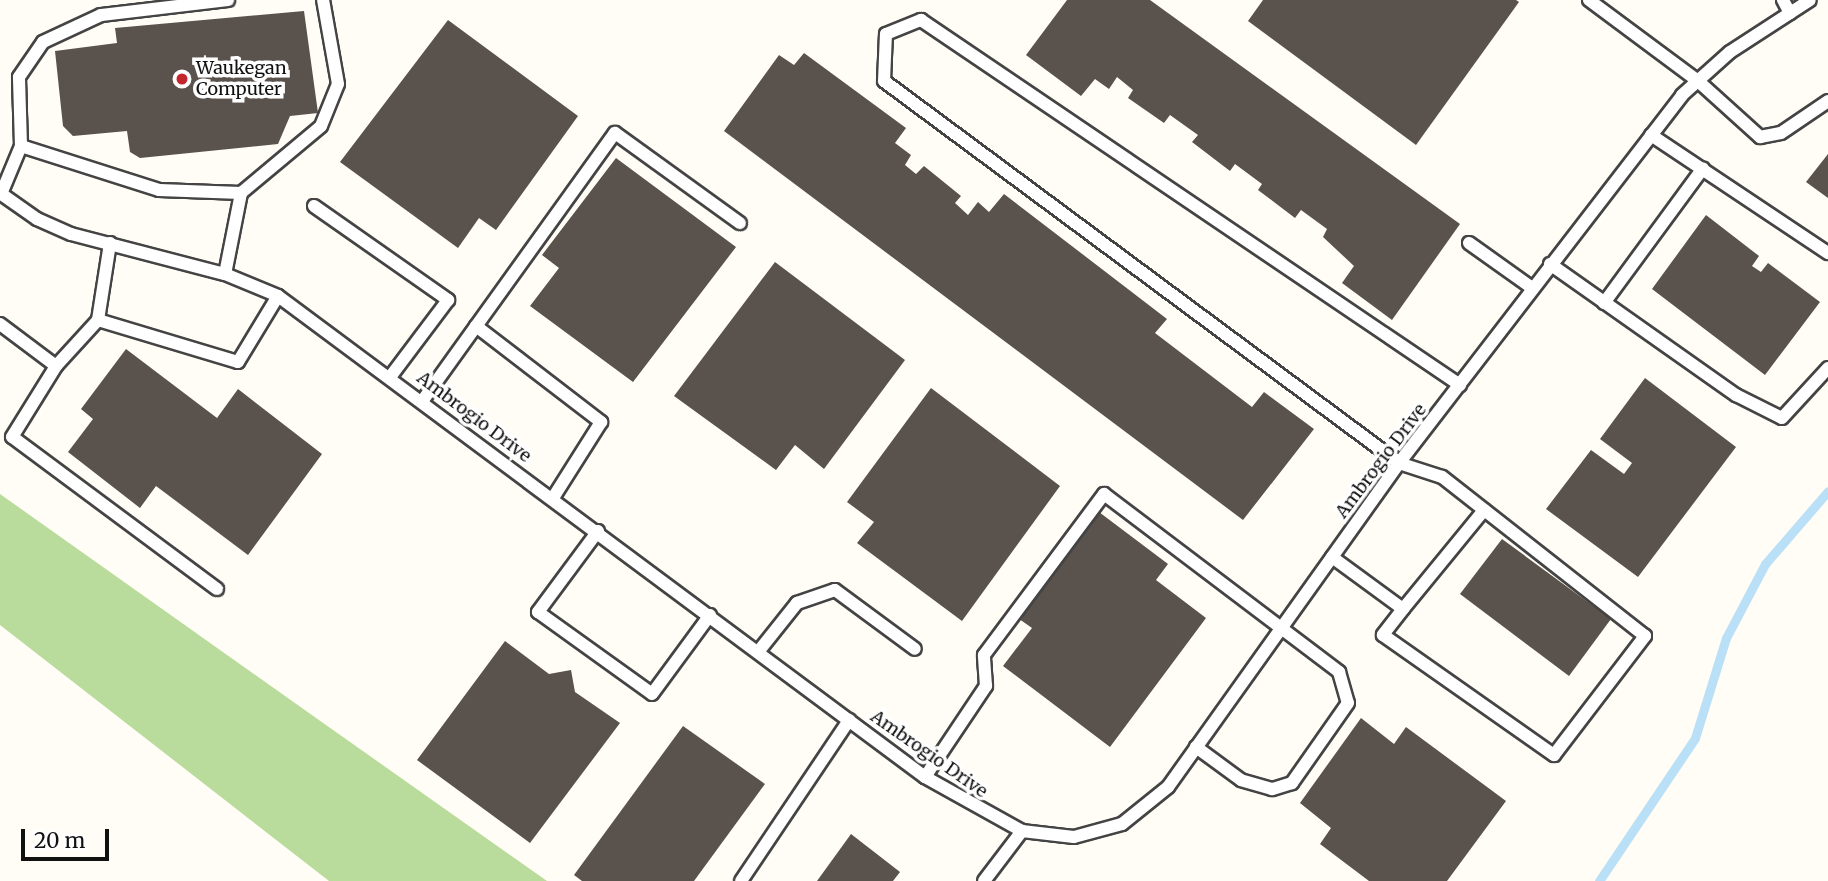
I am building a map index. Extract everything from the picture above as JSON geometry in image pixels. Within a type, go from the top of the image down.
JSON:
[{"type":"lane","points":[[1,194],[20,146],[19,77],[43,42],[102,15],[228,0]]},
{"type":"lane","points":[[225,275],[241,193],[321,126],[338,84],[323,0]]},
{"type":"lane","points":[[1589,0],[1698,81],[1760,137],[1782,133],[1828,101]]},
{"type":"lane","points":[[1783,0],[1790,13]]},
{"type":"lane","name":"Ambrogio Drive","points":[[1,194],[37,219],[71,234],[225,275],[278,296],[391,376],[925,777],[1022,831],[1073,837],[1122,824],[1168,786],[1399,463],[1531,287],[1651,135],[1698,81],[1730,52],[1810,0]]},
{"type":"lane","points":[[1460,385],[920,20],[886,34],[884,81],[1399,463],[1442,477],[1645,636],[1554,755],[1383,635],[1484,510]]},
{"type":"lane","points":[[423,400],[615,134],[740,223]]},
{"type":"lane","points":[[1651,135],[1828,253]]},
{"type":"lane","points":[[20,146],[159,190],[241,193]]},
{"type":"lane","points":[[1604,303],[1703,168]]},
{"type":"lane","points":[[314,206],[447,300],[391,376]]},
{"type":"lane","points":[[12,437],[56,366],[98,320],[110,243]]},
{"type":"lane","points":[[1469,243],[1531,287]]},
{"type":"lane","points":[[1550,264],[1736,395],[1782,418],[1828,368]]},
{"type":"lane","points":[[98,320],[238,362],[278,296]]},
{"type":"lane","points":[[0,324],[56,366]]},
{"type":"lane","points":[[476,326],[601,422],[553,498]]},
{"type":"lane","points":[[0,428],[217,589]]},
{"type":"lane","points":[[925,777],[986,686],[984,655],[1104,494],[1339,672],[1348,704],[1292,783],[1272,789],[1241,780],[1196,747]]},
{"type":"lane","points":[[598,531],[538,612],[652,694],[710,615]]},
{"type":"lane","points":[[1332,557],[1403,609]]},
{"type":"lane","points":[[758,652],[797,603],[835,590],[915,649]]},
{"type":"lane","points":[[741,881],[849,720]]},
{"type":"lane","points":[[984,881],[1022,831]]},
{"type":"green space","points":[[0,494],[547,881],[329,881],[0,625]]},
{"type":"building","points":[[1067,0],[1150,0],[1460,224],[1392,320],[1342,283],[1354,266],[1323,237],[1327,229],[1301,210],[1295,218],[1258,190],[1262,184],[1235,164],[1230,171],[1192,142],[1198,135],[1170,115],[1164,123],[1128,98],[1133,90],[1117,77],[1109,89],[1095,79],[1081,96],[1026,55]]},
{"type":"building","points":[[1263,0],[1519,2],[1416,145],[1248,21]]},
{"type":"building","points":[[304,11],[318,113],[290,116],[278,144],[140,158],[130,152],[127,131],[73,136],[63,126],[55,51],[117,43],[115,28]]},
{"type":"building","points":[[448,20],[578,116],[496,230],[479,218],[458,248],[340,162]]},
{"type":"building","points":[[804,53],[906,128],[895,143],[911,155],[905,165],[916,174],[924,166],[961,196],[955,203],[968,215],[978,202],[989,212],[1004,194],[1167,319],[1155,333],[1252,407],[1264,392],[1314,429],[1243,520],[724,131],[779,55],[794,65]]},
{"type":"building","points":[[1828,154],[1828,198],[1806,182]]},
{"type":"building","points":[[616,158],[736,247],[633,382],[530,306],[559,268],[542,255]]},
{"type":"building","points":[[1706,215],[1759,256],[1752,266],[1761,272],[1768,263],[1820,302],[1765,375],[1652,289]]},
{"type":"building","points":[[775,262],[905,360],[824,469],[795,445],[776,470],[674,396]]},
{"type":"building","points":[[126,349],[217,418],[238,389],[322,454],[248,555],[156,486],[140,508],[68,452],[93,419],[81,409]]},
{"type":"building","points":[[1645,378],[1736,447],[1638,577],[1546,509],[1591,450],[1624,474],[1632,463],[1600,439]]},
{"type":"building","points":[[931,388],[1060,486],[962,621],[857,543],[874,522],[847,502]]},
{"type":"building","points":[[1095,509],[1168,564],[1156,580],[1206,618],[1110,747],[1003,666],[1032,628],[1015,616]]},
{"type":"building","points":[[1502,539],[1611,619],[1569,676],[1460,594]]},
{"type":"building","points":[[505,641],[549,674],[571,670],[575,692],[620,723],[530,843],[417,760]]},
{"type":"building","points":[[1361,718],[1394,744],[1406,727],[1506,801],[1447,881],[1369,881],[1320,844],[1331,828],[1300,803]]},
{"type":"building","points":[[683,726],[765,784],[694,881],[582,881],[574,875]]},
{"type":"building","points":[[851,834],[900,872],[893,881],[817,881]]},
{"type":"waterway","points":[[1599,881],[1695,738],[1726,638],[1765,564],[1828,491]]},
{"type":"place","name":"Waukegan Computer","points":[[182,79]]}]
